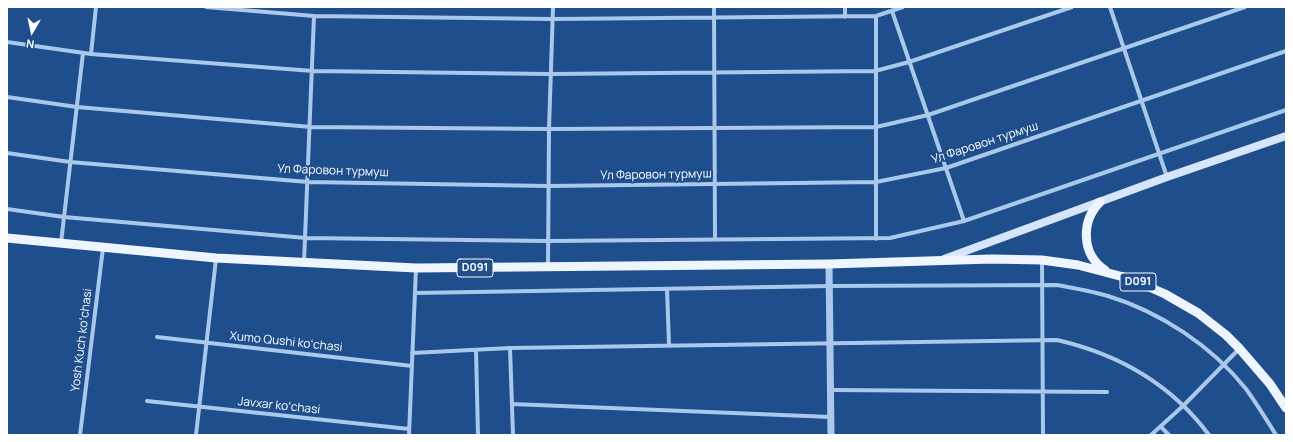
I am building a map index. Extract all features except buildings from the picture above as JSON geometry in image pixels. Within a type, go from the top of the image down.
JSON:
[{"type":"main road","points":[[943,260],[1168,177],[1286,136]]},
{"type":"main road","points":[[1100,202],[1089,217],[1086,227],[1087,241],[1095,260],[1103,268],[1113,274]]},
{"type":"main road","name":"D091","points":[[7,238],[216,258],[416,268],[830,264],[943,260],[1042,260],[1078,265],[1113,274],[1148,286],[1181,303],[1212,323],[1239,348],[1270,384],[1286,408]]},
{"type":"street","points":[[91,54],[96,7]]},
{"type":"street","points":[[206,7],[314,16],[553,19],[876,16],[903,7]]},
{"type":"street","points":[[548,267],[550,74],[553,7]]},
{"type":"street","points":[[714,7],[713,73],[715,240]]},
{"type":"street","points":[[845,7],[845,17]]},
{"type":"street","points":[[7,42],[91,54],[313,71],[550,74],[875,71],[909,62],[1072,7]]},
{"type":"street","points":[[1110,7],[1168,177]]},
{"type":"street","points":[[7,97],[77,107],[311,127],[549,129],[876,127],[928,115],[1245,7]]},
{"type":"street","points":[[892,11],[964,221]]},
{"type":"street","points":[[304,262],[311,127],[314,16]]},
{"type":"street","points":[[876,16],[876,239]]},
{"type":"street","name":"Ул Фаровон турмуш","points":[[7,153],[70,162],[308,182],[548,186],[876,182],[946,168],[1286,51]]},
{"type":"street","points":[[61,244],[83,53]]},
{"type":"street","points":[[7,209],[64,217],[306,238],[548,241],[890,238],[964,221],[1286,110]]},
{"type":"street","name":"Yosh Kuch koʻchasi","points":[[80,435],[103,248]]},
{"type":"street","points":[[196,435],[216,258]]},
{"type":"street","points":[[1042,260],[1043,435]]},
{"type":"street","points":[[830,264],[832,435]]},
{"type":"street","points":[[409,435],[416,268]]},
{"type":"street","points":[[415,293],[830,286],[1057,285],[1093,291],[1126,303],[1171,325],[1223,364],[1245,388],[1276,435]]},
{"type":"street","points":[[667,289],[669,345]]},
{"type":"street","name":"Xumo Qushi koʻchasi","points":[[157,337],[412,366]]},
{"type":"street","points":[[412,353],[510,348],[1042,340],[1075,344],[1113,357],[1133,368],[1160,385],[1184,405],[1209,435]]},
{"type":"street","points":[[510,348],[513,435]]},
{"type":"street","points":[[1151,435],[1162,427],[1239,348]]},
{"type":"street","points":[[476,350],[478,435]]},
{"type":"street","points":[[831,390],[1107,392]]},
{"type":"street","name":"Javxar koʻchasi","points":[[148,401],[199,408],[409,430]]},
{"type":"street","points":[[512,404],[831,417]]},
{"type":"street","points":[[1162,427],[1169,435]]}]
